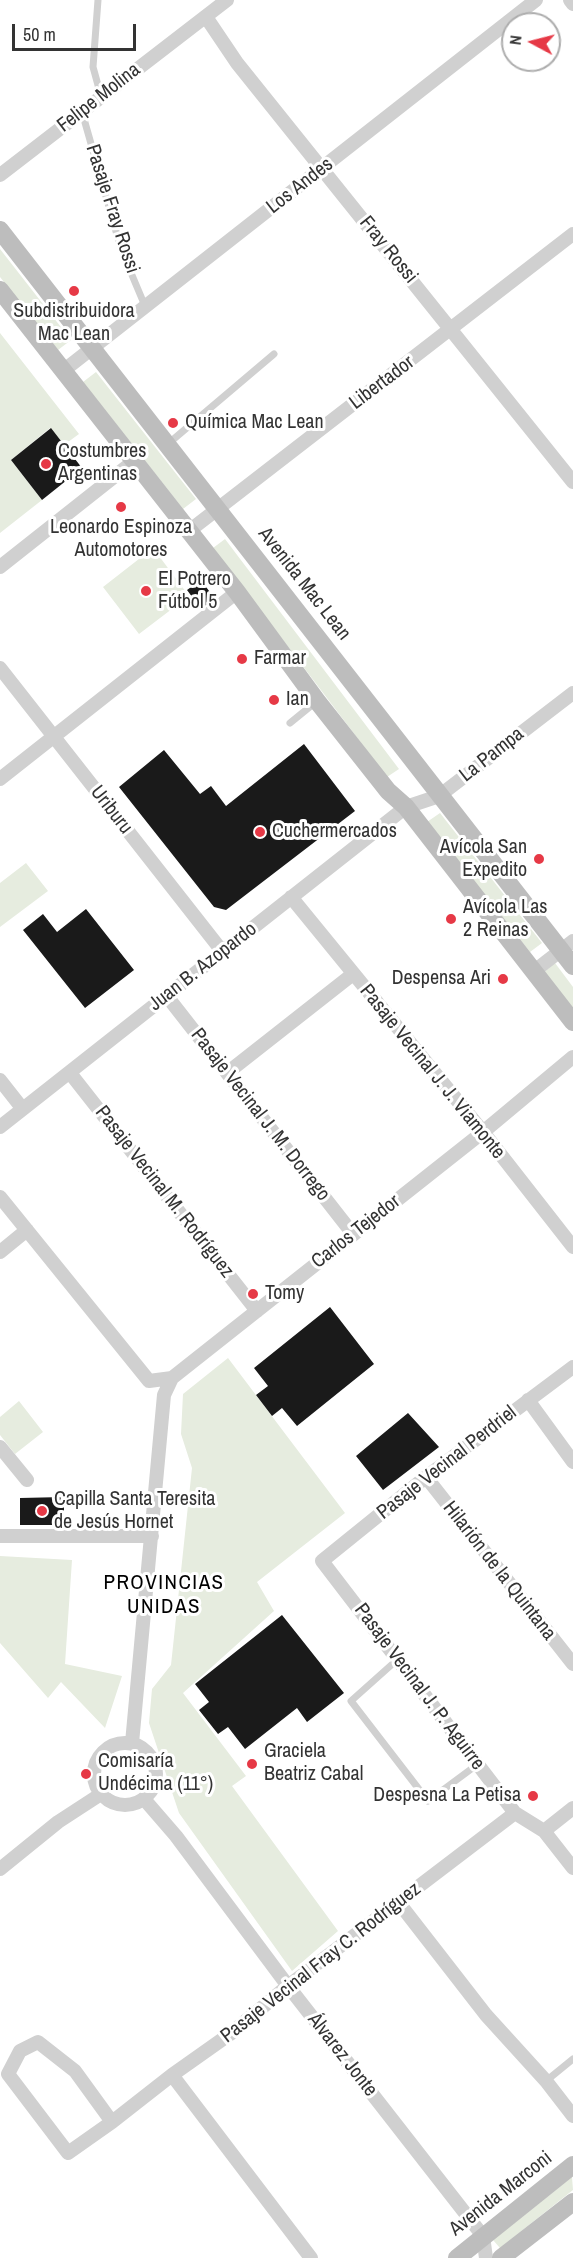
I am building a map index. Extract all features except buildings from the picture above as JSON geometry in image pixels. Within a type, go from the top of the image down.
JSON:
[{"type":"main road","name":"Avenida Mac Lean","points":[[0,230],[440,796],[567,945],[573,966]]},
{"type":"main road","points":[[0,290],[237,591],[317,701],[388,791],[406,807],[573,1022]]},
{"type":"main road","name":"Avenida Marconi","points":[[457,2258],[573,2165]]},
{"type":"main road","points":[[501,2258],[573,2202]]},
{"type":"street","name":"Felipe Molina","points":[[0,175],[227,0]]},
{"type":"street","name":"Los Andes","points":[[63,371],[536,0]]},
{"type":"street","points":[[570,0],[573,4]]},
{"type":"street","name":"Fray Rossi","points":[[206,17],[237,63],[573,482]]},
{"type":"street","name":"Libertador","points":[[189,531],[452,330],[573,234]]},
{"type":"street","points":[[0,567],[134,461]]},
{"type":"street","points":[[0,779],[237,591]]},
{"type":"street","name":"Uriburu","points":[[0,668],[222,951]]},
{"type":"street","name":"La Pampa","points":[[406,807],[440,796],[573,693]]},
{"type":"street","name":"Juan B. Azopardo","points":[[0,1127],[406,807]]},
{"type":"street","name":"Pasaje Vecinal J. J. Viamonte","points":[[291,897],[483,1132],[573,1247]]},
{"type":"street","points":[[533,972],[567,945]]},
{"type":"street","points":[[227,1073],[353,975]]},
{"type":"street","name":"Pasaje Vecinal J. M. Dorrego","points":[[166,995],[353,1234]]},
{"type":"street","name":"Carlos Tejedor","points":[[172,1378],[483,1132],[573,1057]]},
{"type":"street","name":"Pasaje Vecinal M. Rodríguez","points":[[70,1073],[257,1311]]},
{"type":"street","points":[[0,1080],[22,1108]]},
{"type":"street","points":[[0,1197],[149,1381],[172,1378]]},
{"type":"street","points":[[0,1252],[27,1230]]},
{"type":"street","name":"Pasaje Vecinal Perdriel","points":[[322,1561],[426,1477],[573,1367]]},
{"type":"street","points":[[132,1743],[164,1395],[172,1378]]},
{"type":"street","points":[[528,1400],[573,1462]]},
{"type":"street","points":[[0,1446],[27,1480]]},
{"type":"street","name":"Hilarión de la Quintana","points":[[426,1477],[573,1664]]},
{"type":"street","points":[[0,1536],[152,1536]]},
{"type":"street","name":"Pasaje Vecinal J. P. Aguirre","points":[[322,1561],[515,1813]]},
{"type":"street","points":[[132,1743],[147,1752],[156,1767],[155,1785],[144,1799],[129,1805],[121,1805],[106,1799],[101,1794],[96,1786],[94,1770],[101,1754],[115,1744],[132,1743]]},
{"type":"street","points":[[0,1869],[58,1822],[101,1794]]},
{"type":"street","name":"Álvarez Jonte","points":[[144,1799],[176,1836],[288,1986],[483,2236]]},
{"type":"street","points":[[544,1831],[573,1808]]},
{"type":"street","points":[[515,1813],[544,1831],[573,1868]]},
{"type":"street","name":"Pasaje Vecinal Fray C. Rodríguez","points":[[112,2122],[75,2071],[38,2042],[20,2051],[8,2074],[68,2153],[112,2122],[172,2075],[230,2034],[288,1986],[515,1813]]},
{"type":"street","points":[[399,1903],[486,2015],[546,2081],[573,2116]]},
{"type":"street","points":[[172,2075],[309,2257]]},
{"type":"street","points":[[483,2236],[486,2258]]},
{"type":"lane","points":[[98,0],[93,67],[101,96]]},
{"type":"lane","name":"Pasaje Fray Rossi","points":[[82,111],[121,249],[145,306]]},
{"type":"lane","points":[[167,445],[274,354]]},
{"type":"lane","points":[[290,723],[317,701]]},
{"type":"lane","points":[[398,1659],[351,1701],[428,1801],[478,1764]]},
{"type":"lane","points":[[546,2081],[573,2059]]},
{"type":"shaded area","points":[[0,249],[71,340],[58,350],[0,277]]},
{"type":"shaded area","points":[[0,333],[79,434],[64,445],[50,428],[11,460],[42,500],[0,533]]},
{"type":"shaded area","points":[[96,372],[196,499],[183,509],[83,382]]},
{"type":"shaded area","points":[[225,539],[399,769],[387,777],[213,548]]},
{"type":"shaded area","name":"El Potrero Fútbol 5","points":[[153,548],[189,596],[139,634],[103,587]]},
{"type":"shaded area","points":[[440,813],[542,943],[530,952],[427,822]]},
{"type":"shaded area","points":[[26,863],[48,891],[0,927],[0,883]]},
{"type":"shaded area","points":[[555,963],[573,987],[573,1011],[543,973]]},
{"type":"shaded area","points":[[228,1358],[345,1513],[257,1582],[274,1611],[183,1693],[246,1776],[232,1786],[338,1931],[292,1971],[179,1813],[149,1723],[152,1689],[171,1665],[192,1468],[181,1434],[183,1394]]},
{"type":"shaded area","points":[[19,1401],[43,1432],[15,1454],[0,1435],[0,1417]]},
{"type":"shaded area","points":[[0,1556],[72,1560],[65,1664],[122,1676],[105,1728],[61,1682],[48,1698],[0,1643]]},
{"type":"shaded area","points":[[572,2177],[573,2190],[500,2248],[493,2240]]},
{"type":"place","name":"Subdistribuidora Mac Lean","points":[[74,291]]},
{"type":"place","name":"Química Mac Lean","points":[[173,423]]},
{"type":"place","name":"Costumbres Argentinas","points":[[46,464]]},
{"type":"place","name":"Leonardo Espinoza Automotores","points":[[121,507]]},
{"type":"place","name":"El Potrero Fútbol 5","points":[[146,591]]},
{"type":"place","name":"Farmar","points":[[242,659]]},
{"type":"place","name":"Ian","points":[[274,700]]},
{"type":"place","name":"Cuchermercados","points":[[260,832]]},
{"type":"place","name":"Avícola San Expedito","points":[[539,859]]},
{"type":"place","name":"Avícola Las 2 Reinas","points":[[451,919]]},
{"type":"place","name":"Despensa Ari","points":[[503,979]]},
{"type":"place","name":"Tomy","points":[[253,1294]]},
{"type":"place","name":"Capilla Santa Teresita de Jesús Hornet","points":[[42,1511]]},
{"type":"place","name":"Graciela Beatriz Cabal","points":[[252,1764]]},
{"type":"place","name":"Comisaría Undécima (11°)","points":[[86,1774]]},
{"type":"place","name":"Despesna La Petisa","points":[[533,1796]]},
{"type":"district","name":"PROVINCIAS UNIDAS","points":[[164,1595]]}]
